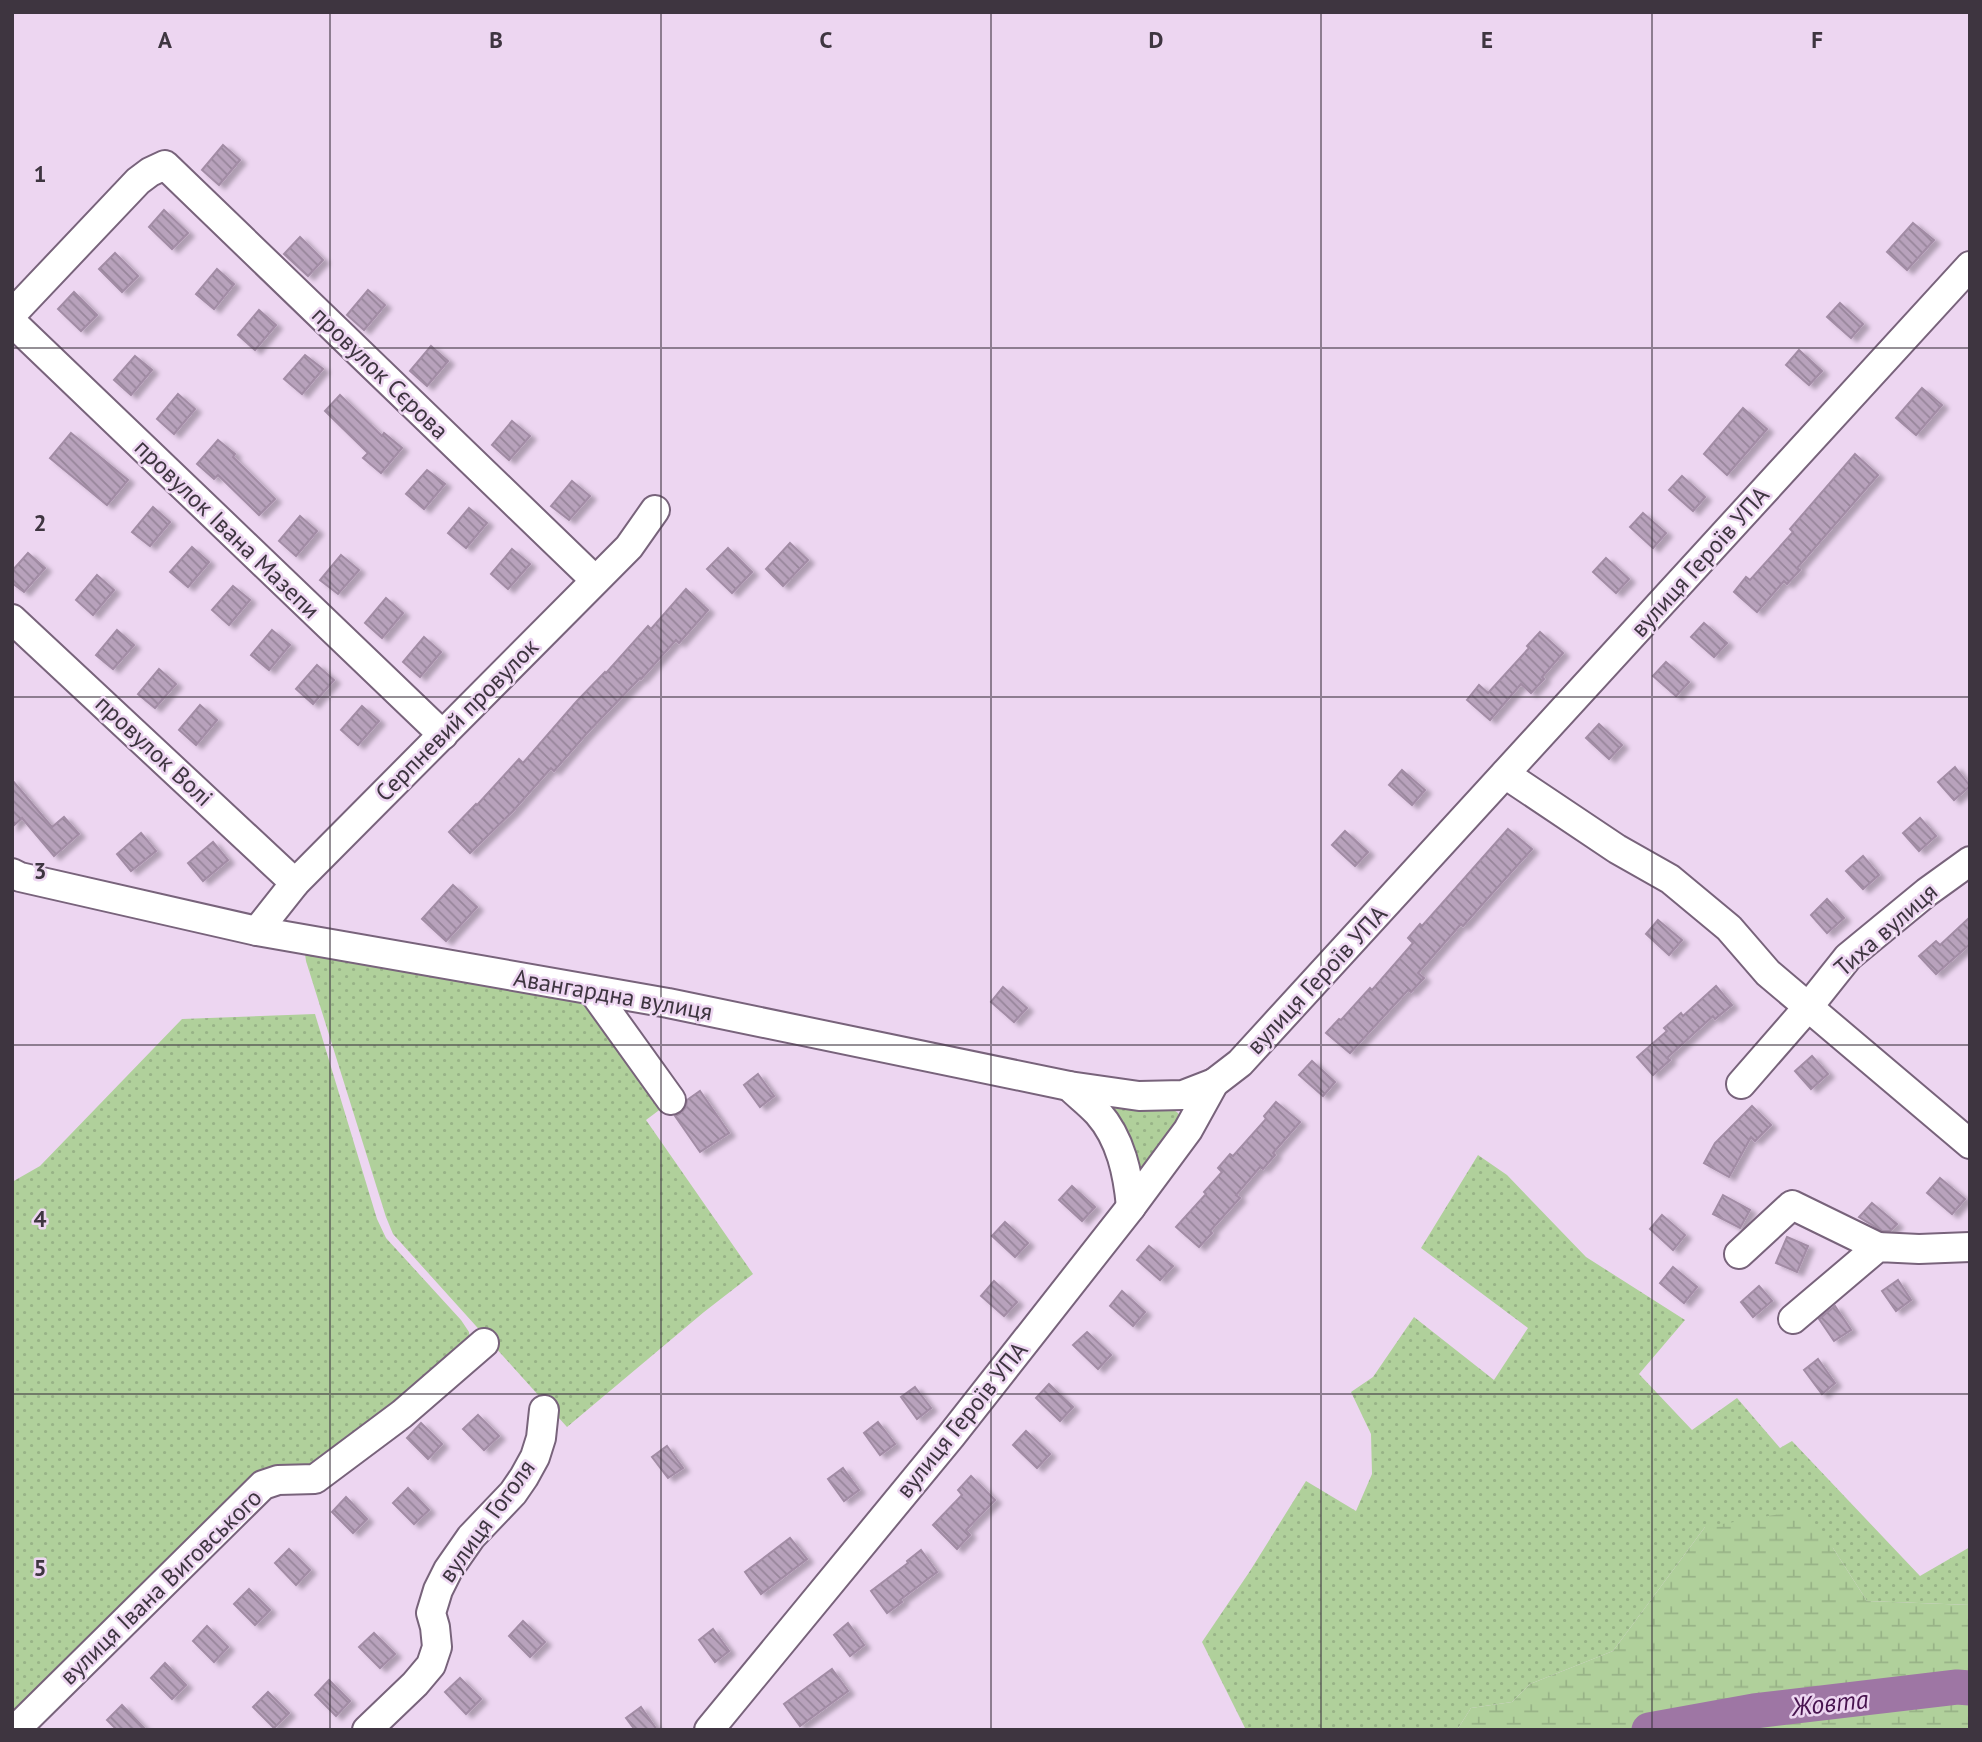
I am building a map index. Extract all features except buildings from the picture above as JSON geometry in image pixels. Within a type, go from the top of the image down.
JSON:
[{"type":"street","name":"провулок Сєрова","points":[[12,314],[138,181],[165,165],[595,580]]},
{"type":"street","name":"вулиця Героїв УПА","points":[[709,1730],[951,1436],[1131,1207],[1188,1130],[1214,1083],[1240,1063],[1970,266]]},
{"type":"street","name":"провулок Івана Мазепи","points":[[12,323],[443,735]]},
{"type":"street","name":"Серпневий провулок","points":[[257,930],[295,883],[629,547],[655,510]]},
{"type":"street","name":"провулок Волі","points":[[12,619],[295,883]]},
{"type":"street","points":[[1505,774],[1617,849],[1670,879],[1729,928],[1768,974],[1970,1144]]},
{"type":"street","name":"Тиха вулиця","points":[[1741,1084],[1809,1006],[1847,957],[1970,861]]},
{"type":"street","name":"Авангардна вулиця","points":[[12,873],[257,930],[668,1003],[1069,1086],[1139,1096],[1183,1095],[1214,1083]]},
{"type":"street","points":[[592,990],[671,1100]]},
{"type":"street","points":[[1069,1086],[1099,1114],[1117,1143],[1128,1175],[1131,1207]]},
{"type":"street","points":[[1739,1254],[1792,1205],[1878,1247],[1970,1247]]},
{"type":"street","points":[[1793,1319],[1878,1247]]},
{"type":"street","name":"вулиця Івана Виговського","points":[[15,1730],[262,1485],[278,1480],[315,1479],[402,1414],[484,1343]]},
{"type":"street","name":"вулиця Гоголя","points":[[367,1730],[431,1665],[437,1647],[430,1613],[438,1590],[471,1537],[513,1493],[524,1476],[535,1457],[541,1438],[544,1410]]},
{"type":"green space","points":[[309,949],[586,1000],[662,1108],[646,1120],[753,1274],[567,1427],[393,1234],[306,961],[305,954]]},
{"type":"green space","points":[[315,1014],[377,1219],[386,1238],[461,1320],[469,1332],[470,1343],[322,1468],[291,1473],[12,1726],[12,1182],[40,1166],[182,1019]]},
{"type":"green space","points":[[1092,1100],[1170,1107],[1178,1113],[1182,1121],[1136,1192]]},
{"type":"green space","points":[[1478,1155],[1507,1175],[1586,1257],[1685,1320],[1639,1374],[1692,1430],[1737,1398],[1780,1448],[1792,1441],[1920,1576],[1970,1547],[1970,1605],[1867,1601],[1833,1548],[1705,1527],[1613,1651],[1530,1684],[1512,1702],[1471,1708],[1457,1730],[1246,1730],[1202,1642],[1306,1481],[1356,1511],[1372,1474],[1371,1434],[1351,1392],[1373,1377],[1414,1317],[1494,1380],[1528,1328],[1421,1248]]},
{"type":"green space","points":[[1798,1511],[1833,1548],[1867,1601],[1970,1605],[1970,1730],[1457,1730],[1471,1708],[1512,1702],[1530,1684],[1613,1651],[1705,1527]]},
{"type":"waterway","name":"Жовта","points":[[1649,1730],[1754,1711],[1957,1687],[1970,1688]]}]
